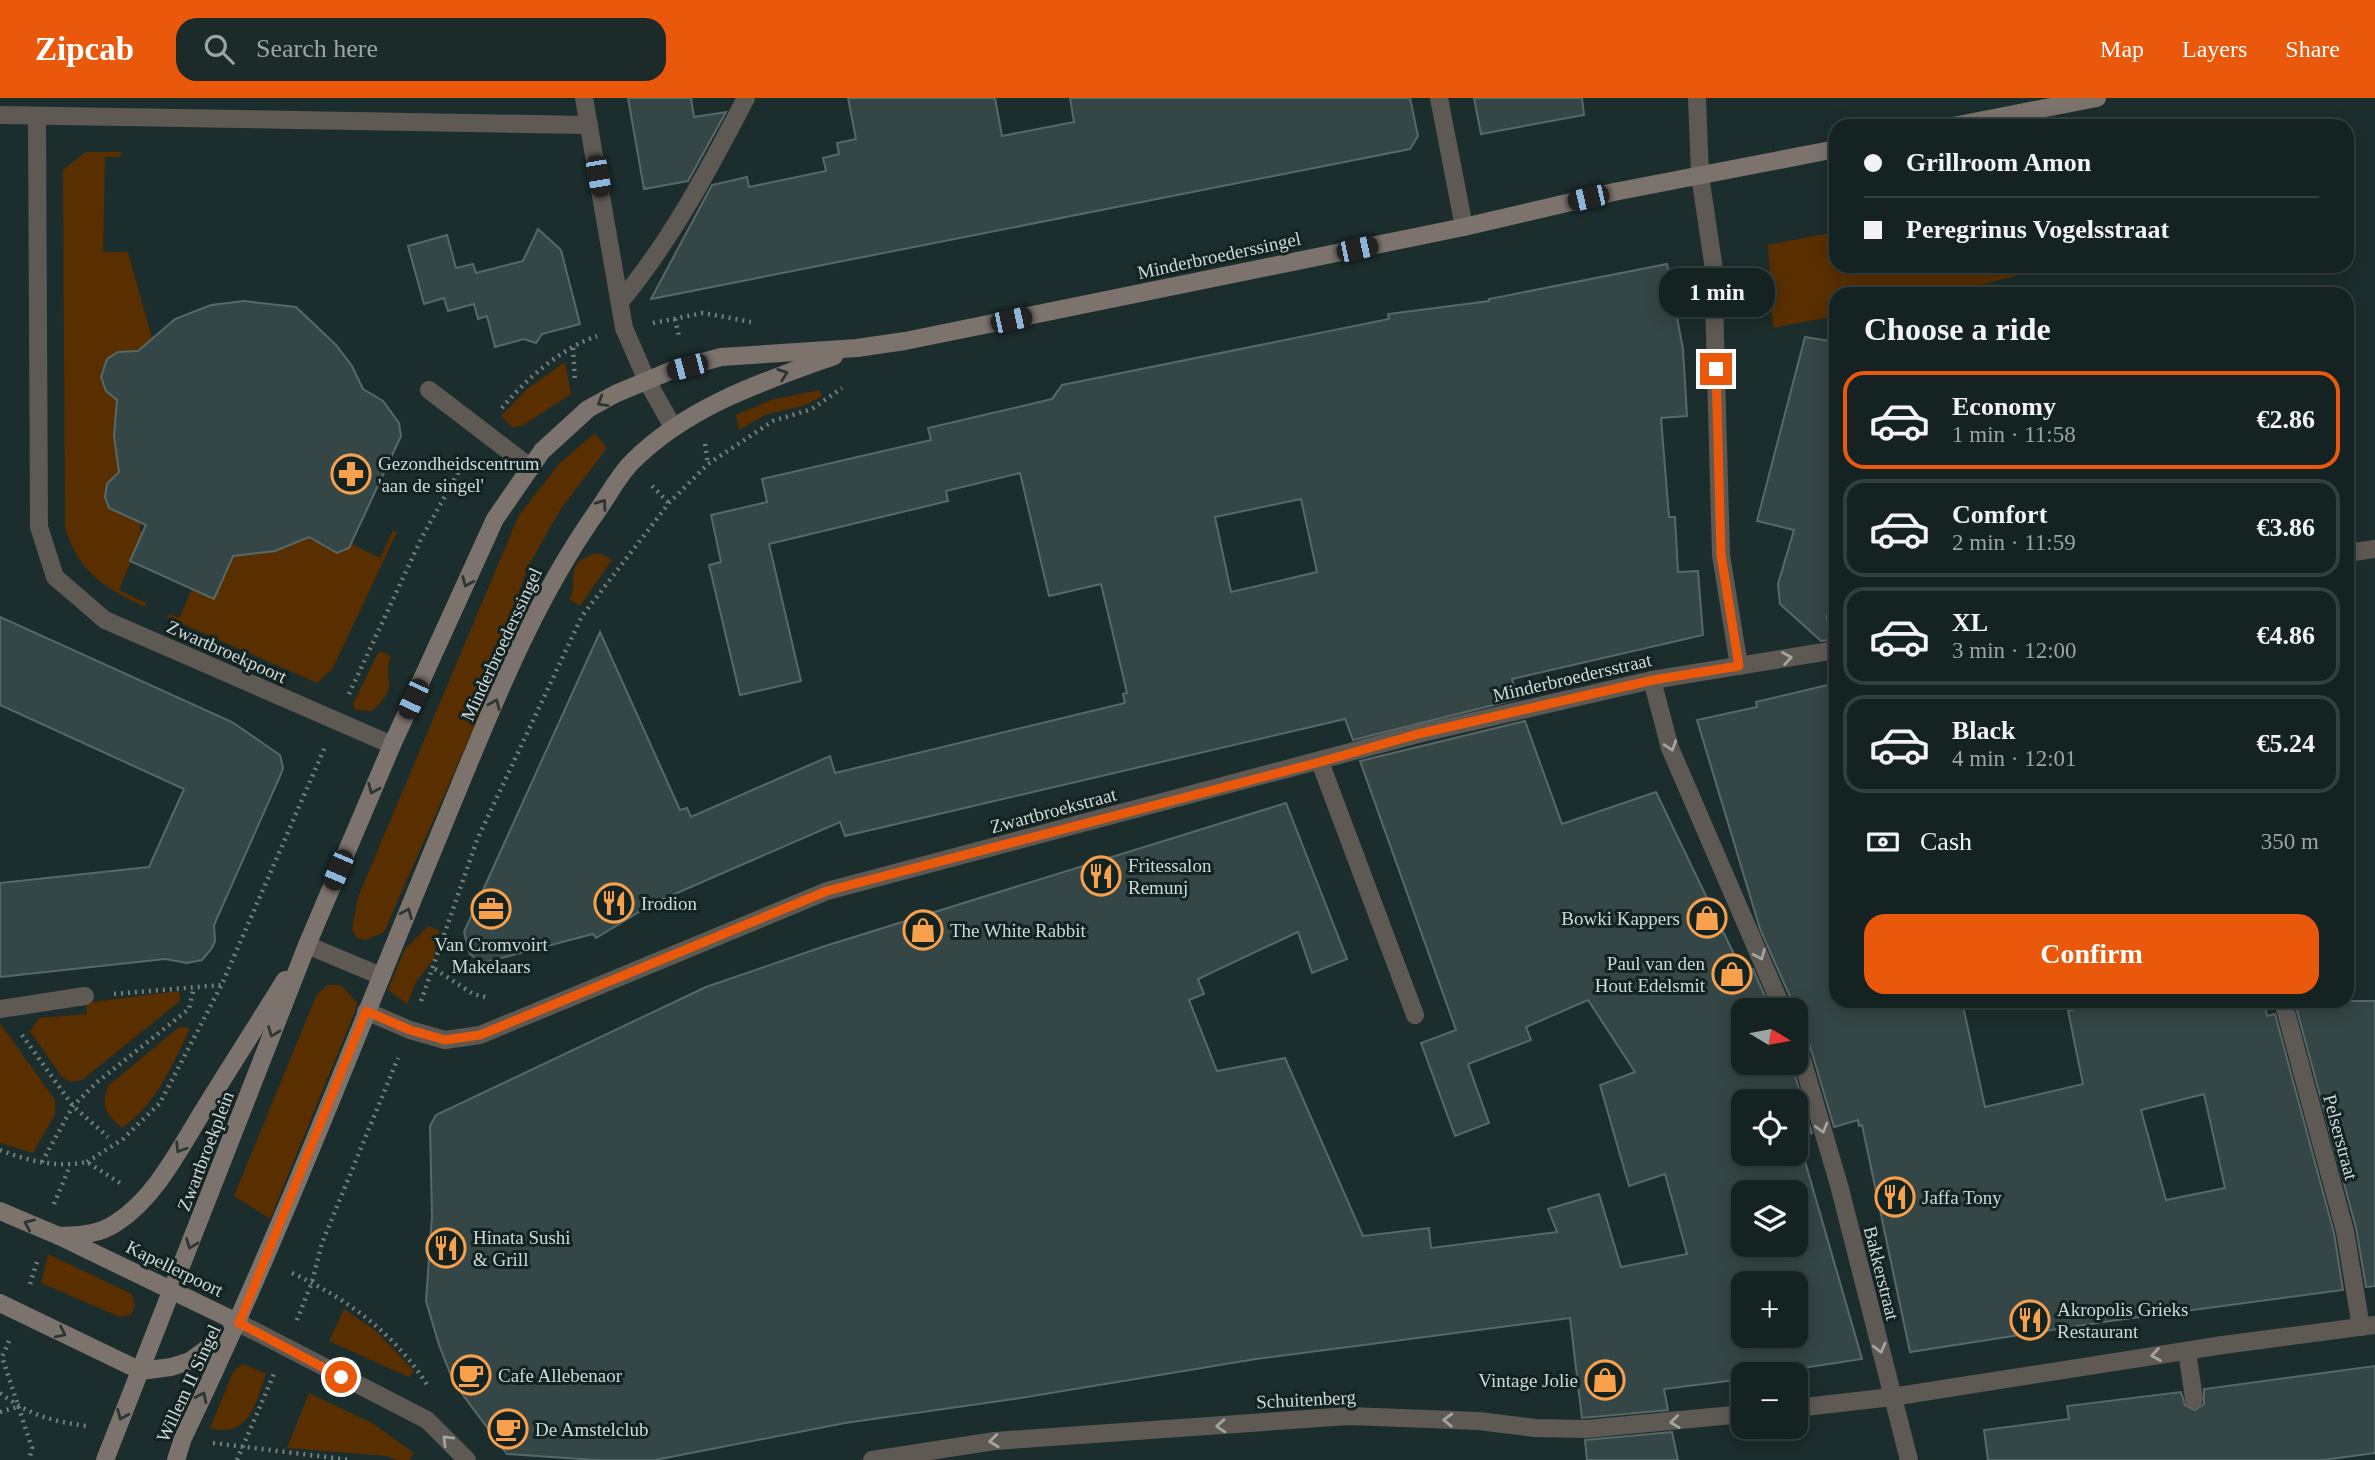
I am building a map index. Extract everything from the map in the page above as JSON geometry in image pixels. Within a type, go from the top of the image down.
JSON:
[{"type":"main road","points":[[1981,119],[2044,103],[2097,98]]},
{"type":"main road","name":"Minderbroederssingel","points":[[307,945],[392,745],[495,519],[542,451],[588,410],[647,381],[721,358],[857,348],[905,341],[1464,227],[1614,192],[1829,150]]},
{"type":"main road","name":"Minderbroederssingel","points":[[381,976],[482,732],[543,597],[585,528],[631,463],[674,427],[744,388],[857,348]]},
{"type":"main road","points":[[59,1236],[85,1235],[103,1230],[117,1223],[145,1198],[174,1158],[307,945]]},
{"type":"main road","name":"Zwartbroekplein","points":[[141,1371],[307,945]]},
{"type":"main road","points":[[0,1303],[141,1371],[163,1369],[190,1361],[222,1340],[239,1323],[381,976]]},
{"type":"main road","name":"Kapellerpoort","points":[[0,1211],[59,1236],[239,1323]]},
{"type":"main road","name":"Willem II Singel","points":[[176,1460],[183,1438],[239,1323]]},
{"type":"main road","points":[[106,1460],[141,1371]]},
{"type":"street","points":[[584,98],[624,328],[647,381],[674,427]]},
{"type":"street","points":[[620,302],[654,261],[708,172],[746,98]]},
{"type":"street","points":[[1439,98],[1464,227]]},
{"type":"street","points":[[1697,98],[1700,175],[1713,263],[1721,555],[1739,666]]},
{"type":"street","points":[[0,115],[589,125]]},
{"type":"street","name":"Zwartbroekpoort","points":[[37,116],[39,527],[55,577],[105,620],[392,745]]},
{"type":"street","points":[[429,390],[531,468]]},
{"type":"street","points":[[2354,552],[2375,550]]},
{"type":"street","name":"Minderbroedersstraat","points":[[1320,762],[1418,734],[1653,680],[1829,651]]},
{"type":"street","points":[[1653,680],[1670,748],[1778,998]]},
{"type":"street","points":[[1320,762],[1415,1015]]},
{"type":"street","name":"Zwartbroekstraat","points":[[366,1011],[410,1030],[445,1040],[480,1035],[827,891],[1320,762]]},
{"type":"street","points":[[307,945],[381,976]]},
{"type":"street","points":[[1,1009],[85,996]]},
{"type":"street","name":"Pelserstraat","points":[[2285,1008],[2368,1326]]},
{"type":"street","name":"Bakkerstraat","points":[[1807,1075],[1839,1185],[1909,1460]]},
{"type":"street","points":[[239,1323],[427,1420],[467,1460]]},
{"type":"street","points":[[1808,1407],[1892,1397],[2223,1345],[2368,1326]]},
{"type":"street","points":[[2187,1351],[2194,1399]]},
{"type":"street","name":"Schuitenberg","points":[[872,1460],[995,1441],[1349,1416],[1479,1421],[1535,1428],[1586,1429],[1731,1416]]},
{"type":"path","points":[[549,1007],[500,1001],[473,994],[435,969],[477,840],[582,616],[669,503],[708,464],[773,421],[812,409],[846,385]]},
{"type":"path","points":[[85,996],[222,984]]},
{"type":"path","points":[[43,1162],[73,1106],[96,1083],[190,1009],[194,987]]},
{"type":"path","points":[[1,1009],[73,1106],[108,1137]]},
{"type":"path","points":[[410,1030],[321,1243],[312,1282],[372,1319],[416,1367],[430,1389],[427,1420]]},
{"type":"path","points":[[0,1150],[27,1160],[69,1166]]},
{"type":"path","points":[[0,1393],[18,1406],[32,1448],[29,1460]]},
{"type":"path","points":[[0,1412],[18,1406]]},
{"type":"path","points":[[237,1460],[242,1447],[351,1460]]},
{"type":"shaded area","points":[[86,152],[122,152],[120,157],[105,157],[103,252],[128,252],[152,338],[137,354],[126,351],[107,359],[101,375],[106,391],[117,398],[114,436],[123,474],[107,484],[106,499],[114,509],[141,523],[139,529],[143,532],[119,590],[146,603],[145,607],[106,585],[85,567],[70,542],[65,527],[63,170]]},
{"type":"shaded area","points":[[1829,233],[1829,273],[2029,273],[1972,287],[1829,287],[1829,317],[1773,328],[1768,245]]},
{"type":"shaded area","points":[[565,362],[571,394],[522,426],[512,427],[501,416],[527,389]]},
{"type":"shaded area","points":[[819,390],[822,396],[806,405],[767,414],[739,430],[736,415],[771,400]]},
{"type":"shaded area","points":[[595,433],[607,448],[560,510],[529,565],[502,636],[486,700],[384,932],[366,940],[357,938],[352,930],[358,897],[519,515],[560,463]]},
{"type":"shaded area","points":[[393,530],[397,532],[333,668],[317,683],[167,617],[170,614],[179,618],[192,589],[233,555],[275,551],[314,533],[324,547],[335,551],[352,544],[380,558]]},
{"type":"shaded area","points":[[593,554],[602,554],[612,560],[580,606],[570,600],[575,568],[578,563]]},
{"type":"shaded area","points":[[379,651],[391,656],[389,689],[372,711],[355,710],[353,704]]},
{"type":"shaded area","points":[[428,926],[439,930],[433,960],[416,982],[407,1004],[388,990],[405,949]]},
{"type":"shaded area","points":[[327,985],[341,985],[357,1003],[356,1009],[270,1219],[234,1196],[316,996]]},
{"type":"shaded area","points":[[179,991],[180,1001],[82,1080],[71,1082],[62,1077],[30,1031],[39,1018],[87,1014],[86,1003]]},
{"type":"shaded area","points":[[0,1023],[55,1100],[55,1114],[33,1153],[0,1143]]},
{"type":"shaded area","points":[[178,1028],[190,1029],[154,1096],[134,1119],[122,1128],[106,1110],[108,1086]]},
{"type":"shaded area","points":[[48,1254],[132,1294],[135,1306],[131,1315],[120,1317],[41,1283]]},
{"type":"shaded area","points":[[344,1309],[376,1331],[414,1371],[409,1377],[329,1341]]},
{"type":"shaded area","points":[[244,1364],[266,1374],[254,1407],[249,1416],[234,1428],[210,1428],[234,1370]]},
{"type":"shaded area","points":[[309,1393],[372,1423],[414,1453],[409,1460],[397,1460],[387,1456],[287,1448]]},
{"type":"building","points":[[628,98],[691,98],[694,117],[726,112],[688,181],[644,189]]},
{"type":"building","points":[[848,98],[995,98],[1002,136],[1074,122],[1070,98],[1410,98],[1418,136],[1410,149],[651,299],[712,185],[747,177],[749,187],[826,171],[823,158],[839,154],[837,143],[856,139]]},
{"type":"building","points":[[1474,98],[1582,98],[1584,115],[1481,134]]},
{"type":"building","points":[[538,229],[561,250],[580,324],[542,334],[536,343],[524,339],[495,347],[487,316],[478,319],[474,304],[448,311],[444,298],[424,304],[408,246],[447,235],[456,268],[473,264],[476,273],[523,261]]},
{"type":"building","points":[[1667,264],[1683,349],[1687,416],[1661,418],[1669,517],[1675,517],[1678,572],[1698,571],[1703,635],[1512,679],[1518,699],[1353,740],[1345,719],[845,836],[840,822],[654,903],[596,938],[593,934],[482,963],[470,954],[464,932],[600,632],[680,810],[687,808],[691,817],[830,756],[835,773],[1125,703],[1123,694],[1127,693],[1101,584],[1049,596],[1020,473],[946,491],[948,501],[769,544],[801,681],[740,695],[709,565],[721,562],[711,515],[767,502],[762,479],[931,440],[928,428],[1052,399],[1062,385],[1389,319],[1388,314],[1489,299]],"holes":[[[1301,499],[1317,572],[1231,592],[1215,517]]]},
{"type":"building","points":[[244,301],[296,307],[336,345],[352,366],[363,389],[383,401],[399,423],[401,436],[349,548],[337,553],[309,537],[275,551],[233,556],[214,599],[130,561],[146,525],[109,508],[105,497],[107,484],[119,472],[114,436],[117,400],[106,391],[101,377],[107,359],[118,352],[138,351],[175,319],[211,305]]},
{"type":"building","points":[[1805,337],[1829,341],[1829,640],[1821,641],[1780,604],[1778,584],[1794,530],[1757,521]]},
{"type":"building","points":[[0,617],[232,722],[280,755],[283,768],[281,774],[214,925],[215,941],[202,960],[187,963],[165,959],[0,977],[0,883],[149,867],[184,789],[0,705]]},
{"type":"building","points":[[1829,685],[1829,1008],[1964,1008],[1985,1107],[2083,1084],[2068,1011],[2080,1008],[2265,1008],[2267,1016],[2275,1014],[2334,1233],[2343,1290],[2110,1321],[1910,1352],[1862,1125],[1859,1126],[1858,1120],[1834,1127],[1808,1039],[1808,998],[1791,998],[1760,929],[1697,720],[1757,707],[1756,702]],"holes":[[[2204,1094],[2225,1188],[2166,1200],[2141,1110]]]},
{"type":"building","points":[[1525,721],[1562,824],[1656,792],[1743,973],[1753,969],[1766,998],[1731,998],[1731,1075],[1795,1075],[1799,1089],[1731,1089],[1731,1166],[1806,1166],[1862,1359],[1808,1367],[1808,1362],[1731,1362],[1731,1381],[1664,1389],[1668,1410],[1582,1418],[1570,1318],[1256,1359],[1014,1399],[845,1423],[655,1460],[596,1460],[507,1454],[454,1383],[426,1301],[432,1216],[430,1126],[436,1115],[706,987],[825,946],[1286,803],[1347,959],[1312,973],[1298,932],[1198,979],[1204,994],[1189,1000],[1217,1071],[1285,1058],[1363,1236],[1429,1228],[1431,1248],[1557,1232],[1548,1209],[1599,1194],[1621,1267],[1687,1254],[1665,1174],[1629,1186],[1600,1085],[1635,1072],[1588,1000],[1526,1027],[1531,1040],[1468,1064],[1489,1123],[1455,1136],[1421,1043],[1456,1030],[1360,761]]},
{"type":"building","points":[[2354,1001],[2375,1001],[2375,1286],[2366,1287],[2356,1228],[2296,1008],[2354,1008]]},
{"type":"building","points":[[2375,1366],[2375,1453],[2323,1460],[1988,1460],[1984,1430],[2069,1419],[2067,1406],[2181,1392],[2185,1405],[2195,1410],[2204,1404],[2204,1389]]},
{"type":"building","points":[[1672,1432],[1678,1460],[1587,1460],[1585,1440]]},
{"type":"place","name":"Gezondheidscentrum 'aan de singel'","points":[[351,474]]},
{"type":"place","name":"Fritessalon Remunj","points":[[1101,876]]},
{"type":"place","name":"Irodion","points":[[614,903]]},
{"type":"place","name":"Van Cromvoirt Makelaars","points":[[491,909]]},
{"type":"place","name":"Bowki Kappers","points":[[1707,918]]},
{"type":"place","name":"The White Rabbit","points":[[923,930]]},
{"type":"place","name":"Paul van den Hout Edelsmit","points":[[1732,974]]},
{"type":"place","name":"Jaffa Tony","points":[[1895,1197]]},
{"type":"place","name":"Hinata Sushi & Grill","points":[[446,1248]]},
{"type":"place","name":"Akropolis Grieks Restaurant","points":[[2030,1320]]},
{"type":"place","name":"Cafe Allebenaor","points":[[471,1375]]},
{"type":"place","name":"Vintage Jolie","points":[[1605,1380]]},
{"type":"place","name":"De Amstelclub","points":[[508,1429]]},
{"type":"route","points":[[341,1377],[239,1323],[366,1011],[410,1030],[445,1040],[480,1035],[827,891],[1418,734],[1653,680],[1739,666],[1721,555],[1716,369]]}]
